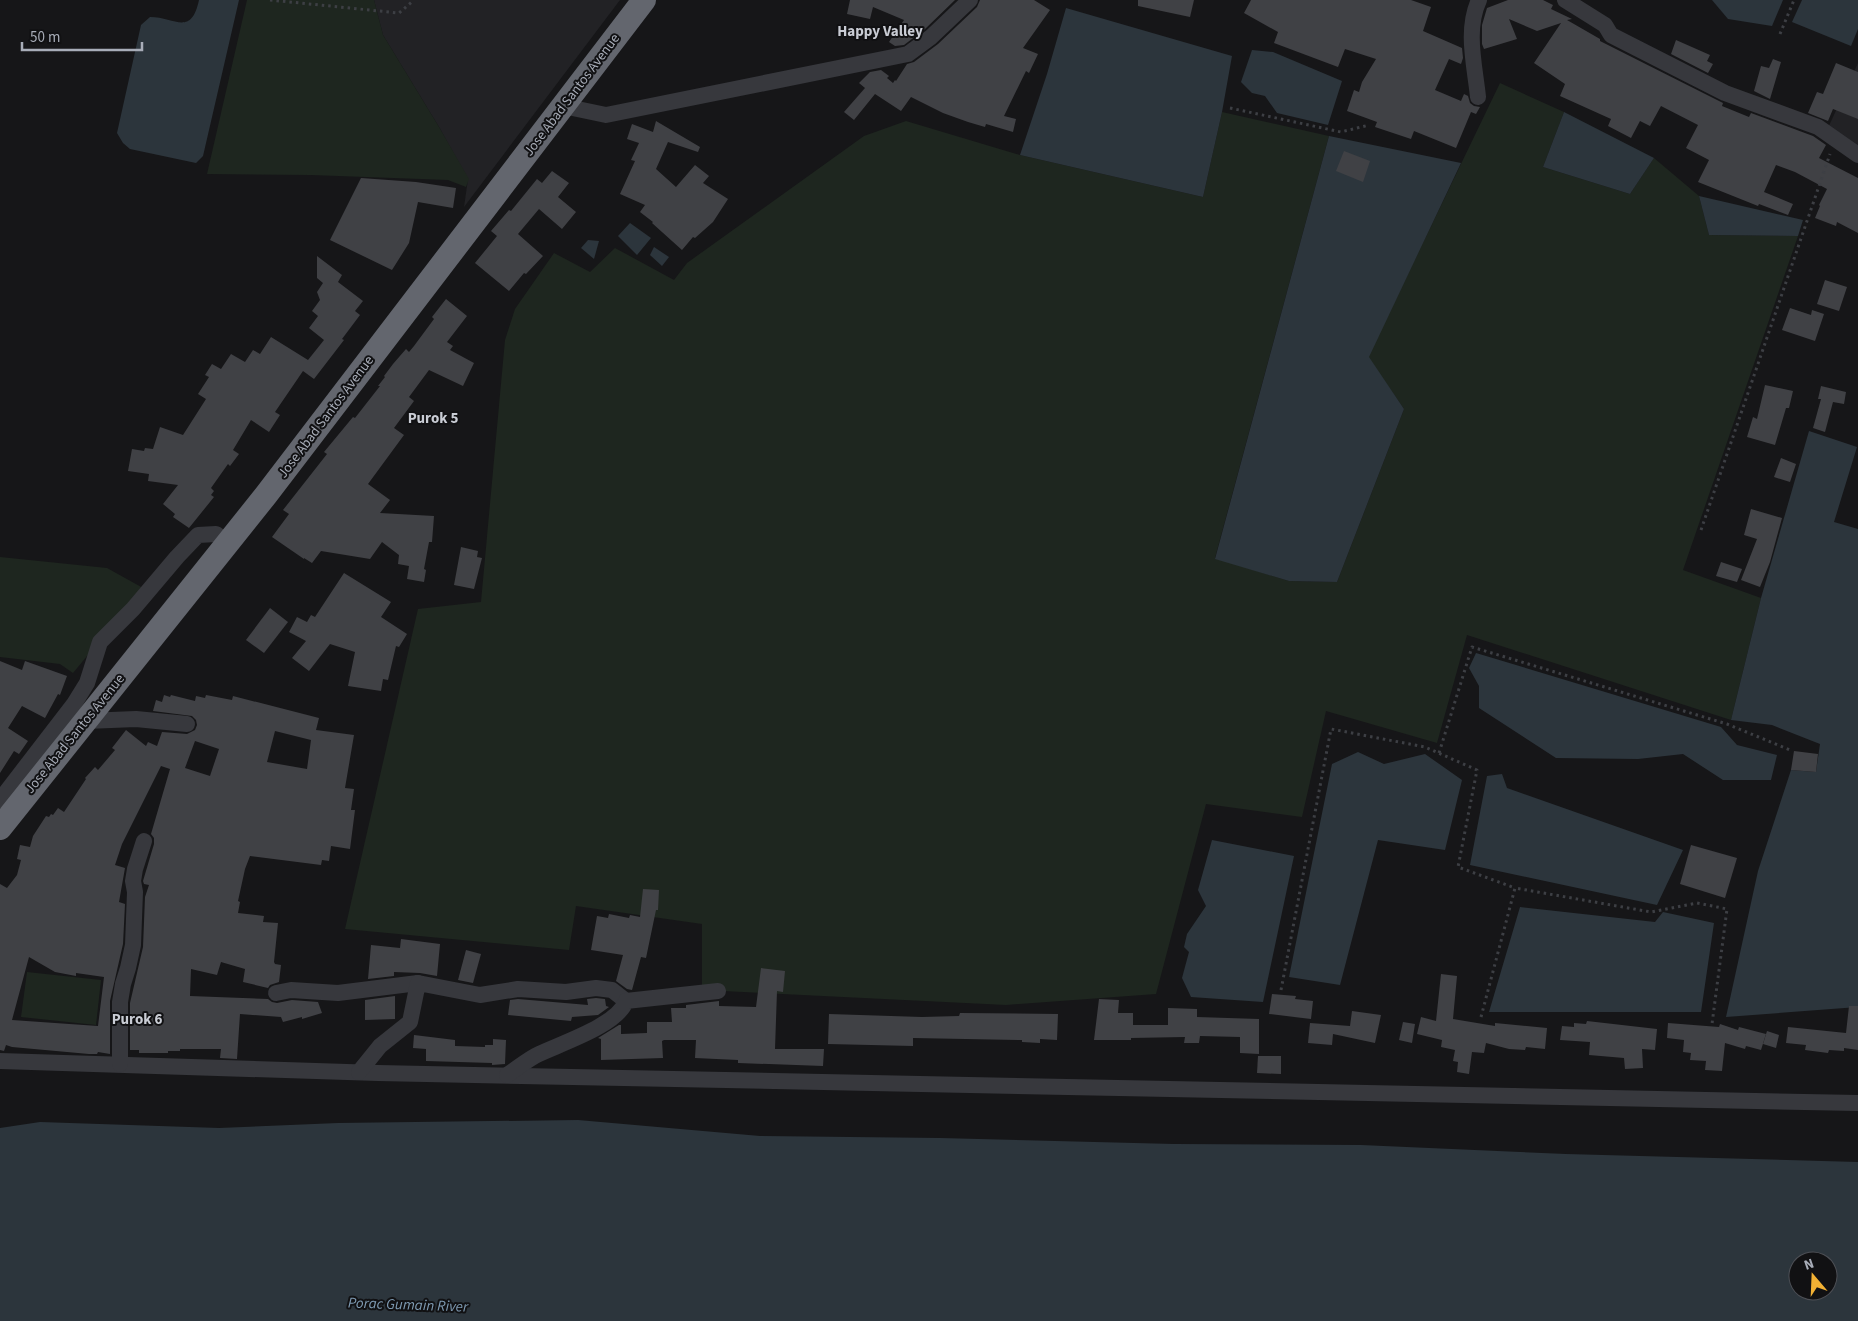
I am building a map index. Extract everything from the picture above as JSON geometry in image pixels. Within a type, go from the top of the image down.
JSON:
[{"type":"highway","name":"Jose Abad Santos Avenue","points":[[0,828],[228,542],[644,0]]},
{"type":"street","points":[[563,106],[606,115],[908,54],[930,37],[970,0]]},
{"type":"street","points":[[1478,98],[1472,46],[1473,13],[1479,0]]},
{"type":"street","points":[[1565,0],[1605,25],[1611,35],[1725,93],[1818,127],[1858,156]]},
{"type":"street","points":[[0,800],[68,712],[87,683],[100,642],[107,634],[133,609],[198,535],[216,534],[228,542]]},
{"type":"street","points":[[86,720],[136,720],[186,724]]},
{"type":"street","points":[[120,1064],[120,1002],[133,945],[135,892],[133,881],[144,841]]},
{"type":"street","points":[[359,1072],[380,1046],[410,1022],[418,983]]},
{"type":"street","points":[[276,993],[299,990],[338,992],[418,983],[480,995],[518,989],[566,992],[596,988],[612,990],[626,1000],[718,992]]},
{"type":"street","points":[[507,1075],[538,1054],[590,1033],[623,1008],[626,1000]]},
{"type":"street","points":[[0,1061],[359,1072],[1858,1103]]},
{"type":"path","points":[[270,0],[398,13],[414,0]]},
{"type":"path","points":[[1780,34],[1794,0]]},
{"type":"path","points":[[1230,108],[1341,132],[1369,124]]},
{"type":"path","points":[[1701,530],[1835,139]]},
{"type":"path","points":[[1439,753],[1472,647],[1727,724],[1790,750]]},
{"type":"path","points":[[1281,990],[1331,729],[1425,747],[1478,770],[1458,867],[1515,888],[1650,912],[1697,903],[1728,910],[1712,1024]]},
{"type":"path","points":[[1481,1017],[1515,888]]},
{"type":"shaded area","points":[[247,0],[374,0],[383,35],[469,179],[466,187],[448,180],[311,175],[207,174]]},
{"type":"shaded area","points":[[374,0],[620,0],[464,207],[468,179],[383,35]]},
{"type":"shaded area","points":[[1858,63],[1858,152],[1827,130]]},
{"type":"shaded area","points":[[1500,83],[1564,112],[1543,167],[1630,194],[1654,158],[1699,196],[1709,235],[1798,236],[1683,570],[1761,598],[1731,720],[1467,635],[1437,743],[1326,711],[1302,817],[1206,804],[1156,994],[1006,1005],[702,990],[702,924],[576,906],[569,950],[345,929],[418,609],[481,602],[505,340],[515,309],[554,253],[590,272],[615,248],[674,280],[687,263],[864,136],[906,121],[1020,155],[1203,197],[1222,112],[1329,136],[1215,558],[1289,581],[1337,582],[1404,409],[1368,357]]},
{"type":"shaded area","points":[[0,557],[107,568],[143,588],[73,673],[60,664],[0,657]]},
{"type":"shaded area","points":[[27,972],[101,980],[96,1025],[21,1017]]},
{"type":"water","points":[[199,0],[239,0],[203,156],[196,163],[130,149],[123,143],[117,133],[141,25],[150,17],[187,22],[196,11]]},
{"type":"water","points":[[1712,0],[1783,0],[1772,26],[1728,19]]},
{"type":"water","points":[[1802,0],[1858,0],[1858,29],[1851,46],[1792,22]]},
{"type":"water","points":[[1066,8],[1232,56],[1203,197],[1020,155],[1047,74]]},
{"type":"water","points":[[1252,50],[1273,52],[1342,81],[1328,125],[1277,113],[1265,96],[1252,93],[1241,82]]},
{"type":"water","points":[[1564,112],[1654,158],[1630,194],[1543,167]]},
{"type":"water","points":[[1329,136],[1461,163],[1369,357],[1404,409],[1337,582],[1289,581],[1215,559]]},
{"type":"water","points":[[1699,196],[1803,220],[1798,236],[1709,235]]},
{"type":"water","points":[[630,223],[651,238],[637,255],[618,236]]},
{"type":"water","points":[[588,240],[599,241],[594,259],[581,248]]},
{"type":"water","points":[[654,247],[669,257],[662,266],[650,255]]},
{"type":"water","points":[[1809,431],[1857,447],[1834,522],[1858,529],[1858,1007],[1726,1017],[1758,871],[1791,770],[1816,772],[1820,744],[1772,725],[1731,720],[1761,598]]},
{"type":"water","points":[[1476,653],[1721,727],[1737,745],[1777,755],[1771,780],[1723,780],[1683,754],[1638,759],[1556,758],[1479,708],[1479,686],[1469,668]]},
{"type":"water","points":[[1358,752],[1384,764],[1425,754],[1462,780],[1445,850],[1378,840],[1340,985],[1289,977],[1332,764]]},
{"type":"water","points":[[1502,774],[1507,788],[1683,850],[1657,905],[1470,865],[1487,776]]},
{"type":"water","points":[[1212,840],[1294,856],[1263,1002],[1191,997],[1182,978],[1189,952],[1184,947],[1187,934],[1206,906],[1198,890]]},
{"type":"water","points":[[1520,907],[1655,922],[1663,912],[1714,923],[1701,1012],[1489,1012]]},
{"type":"water","name":"Porac Gumain River","points":[[578,1120],[760,1136],[1174,1144],[1361,1145],[1566,1154],[1858,1162],[1858,1321],[0,1321],[0,1128],[40,1122],[219,1128],[338,1123]]},
{"type":"building","points":[[850,0],[955,0],[925,29],[904,45],[895,46],[889,42],[904,20],[873,7],[870,19],[847,14]]},
{"type":"building","points":[[980,0],[1034,0],[1050,10],[1023,48],[1038,54],[1029,73],[1026,71],[1004,116],[1016,119],[1013,132],[986,124],[985,127],[968,122],[943,113],[911,97],[901,111],[875,94],[854,120],[844,112],[865,88],[859,83],[870,72],[881,70],[889,76],[887,78],[893,83],[907,64],[914,62],[938,44],[977,7]]},
{"type":"building","points":[[1138,0],[1194,0],[1190,17],[1138,6]]},
{"type":"building","points":[[1251,0],[1411,0],[1431,7],[1423,31],[1462,48],[1463,58],[1461,64],[1449,59],[1435,90],[1461,101],[1464,94],[1468,96],[1470,103],[1480,107],[1476,114],[1471,112],[1456,148],[1414,131],[1411,139],[1375,127],[1377,122],[1347,111],[1354,90],[1359,92],[1362,82],[1376,59],[1345,49],[1338,67],[1274,43],[1278,32],[1244,13]]},
{"type":"building","points":[[1508,0],[1543,0],[1553,5],[1551,9],[1572,19],[1567,20],[1600,39],[1600,41],[1723,103],[1722,106],[1749,117],[1751,113],[1813,136],[1826,145],[1819,158],[1858,178],[1858,233],[1837,222],[1836,226],[1815,218],[1827,189],[1795,172],[1776,165],[1764,192],[1793,204],[1788,215],[1759,204],[1758,206],[1698,182],[1709,160],[1686,148],[1698,125],[1661,106],[1650,126],[1640,121],[1631,138],[1608,126],[1611,119],[1560,96],[1565,84],[1534,63],[1561,23],[1537,31],[1509,19],[1517,39],[1484,49],[1482,44],[1482,25],[1487,8]]},
{"type":"building","points":[[1676,40],[1710,55],[1707,61],[1713,64],[1708,73],[1671,54]]},
{"type":"building","points":[[1773,59],[1781,62],[1770,99],[1754,91],[1761,66],[1769,68]]},
{"type":"building","points":[[1836,63],[1858,72],[1858,119],[1833,109],[1828,121],[1808,113],[1817,92],[1823,94]]},
{"type":"building","points":[[656,121],[700,147],[698,152],[668,142],[656,169],[676,187],[695,165],[709,176],[703,183],[728,199],[713,222],[695,238],[693,237],[682,250],[640,212],[645,205],[620,194],[635,161],[631,160],[639,143],[627,139],[632,124],[653,132]]},
{"type":"building","points":[[1344,151],[1370,161],[1363,182],[1336,171]]},
{"type":"building","points":[[552,171],[569,183],[558,197],[576,212],[562,229],[539,209],[518,234],[543,256],[526,274],[524,273],[509,291],[475,263],[497,236],[491,231],[509,210],[511,211],[537,179],[542,183]]},
{"type":"building","points":[[361,178],[416,182],[456,188],[453,208],[418,202],[409,243],[392,270],[330,240]]},
{"type":"building","points":[[317,256],[342,275],[338,282],[363,301],[355,311],[360,315],[342,339],[344,340],[314,379],[303,371],[275,412],[280,415],[269,432],[251,420],[233,450],[239,454],[230,466],[228,464],[211,488],[214,491],[211,495],[214,497],[189,528],[173,517],[175,514],[163,504],[178,485],[148,481],[149,474],[128,471],[132,449],[144,451],[145,448],[153,449],[160,427],[183,435],[206,399],[198,394],[209,377],[205,375],[212,364],[221,369],[231,354],[245,362],[253,350],[260,354],[271,337],[308,360],[324,340],[309,328],[318,316],[312,311],[320,300],[317,292],[323,283],[317,278]]},
{"type":"building","points":[[1825,280],[1847,287],[1839,311],[1817,304]]},
{"type":"building","points":[[446,299],[467,316],[447,342],[453,346],[450,350],[474,363],[463,386],[429,370],[409,397],[414,401],[394,428],[404,435],[368,484],[390,500],[380,513],[434,516],[432,542],[429,542],[424,569],[426,570],[424,582],[407,579],[409,566],[398,564],[399,555],[382,542],[370,559],[321,551],[312,563],[304,559],[272,537],[289,514],[283,510],[327,454],[324,452],[353,417],[355,418],[380,386],[378,386],[393,364],[406,349],[409,352],[414,346]]},
{"type":"building","points":[[1790,308],[1811,315],[1812,310],[1824,314],[1815,341],[1782,330]]},
{"type":"building","points":[[1765,385],[1793,391],[1789,408],[1786,408],[1775,445],[1747,437],[1753,417],[1757,419]]},
{"type":"building","points":[[1821,386],[1846,392],[1844,404],[1833,402],[1825,432],[1813,428],[1821,399],[1818,399]]},
{"type":"building","points":[[1781,458],[1796,464],[1790,482],[1774,477]]},
{"type":"building","points":[[1751,509],[1782,518],[1770,562],[1760,587],[1741,580],[1757,539],[1744,535]]},
{"type":"building","points":[[461,547],[478,551],[477,557],[482,558],[474,589],[454,585]]},
{"type":"building","points":[[1721,562],[1742,569],[1737,582],[1716,576]]},
{"type":"building","points":[[344,573],[391,602],[381,617],[407,634],[399,647],[396,646],[388,680],[383,679],[381,691],[348,686],[355,652],[330,644],[309,671],[292,658],[306,641],[289,632],[297,617],[307,622],[311,615],[315,617]]},
{"type":"building","points":[[270,608],[288,622],[264,653],[246,640]]},
{"type":"building","points":[[0,661],[22,670],[25,661],[67,676],[60,695],[58,694],[45,718],[22,706],[8,728],[28,741],[19,754],[14,751],[0,773]]},
{"type":"building","points":[[164,695],[195,701],[196,696],[205,698],[206,695],[232,700],[233,696],[319,718],[316,730],[354,735],[345,788],[354,789],[351,810],[355,810],[350,849],[331,846],[329,861],[322,860],[321,865],[250,856],[245,869],[238,901],[240,902],[238,913],[264,916],[263,922],[278,923],[274,962],[281,965],[279,982],[270,985],[268,988],[243,982],[245,969],[221,962],[217,975],[191,969],[190,996],[268,999],[277,1003],[292,1000],[318,1002],[322,1013],[283,1022],[281,1017],[240,1014],[237,1059],[220,1058],[221,1049],[180,1049],[180,1051],[168,1051],[168,1053],[139,1053],[139,1050],[130,1050],[130,1003],[143,947],[145,897],[149,885],[144,884],[143,881],[154,844],[154,838],[151,834],[170,769],[161,766],[122,844],[115,865],[125,868],[119,902],[125,904],[123,944],[110,1001],[110,1054],[98,1052],[97,1054],[89,1054],[6,1045],[4,1051],[0,1050],[0,884],[7,888],[17,875],[21,860],[17,859],[20,845],[30,847],[33,836],[46,816],[53,815],[58,808],[64,812],[85,778],[95,767],[98,770],[115,750],[112,748],[126,730],[146,746],[148,742],[157,746],[162,732],[187,734],[195,730],[196,720],[192,716],[153,711],[156,700],[162,702]],"holes":[[[275,731],[311,740],[307,769],[267,762]],[[195,741],[219,749],[210,776],[185,768]],[[29,957],[55,972],[76,976],[76,973],[104,977],[98,1026],[12,1020]]]},
{"type":"building","points":[[1794,751],[1818,754],[1816,772],[1791,770]]},
{"type":"building","points":[[1691,845],[1737,858],[1725,898],[1680,884]]},
{"type":"building","points":[[643,889],[659,890],[658,910],[656,910],[646,958],[641,957],[632,990],[627,989],[616,981],[623,955],[591,950],[597,916],[608,918],[609,914],[629,918],[630,915],[640,917]]},
{"type":"building","points":[[401,939],[440,944],[437,976],[394,972],[394,976],[368,979],[371,945],[400,948]]},
{"type":"building","points":[[466,950],[481,954],[473,983],[458,980]]},
{"type":"building","points":[[761,968],[785,971],[783,992],[777,991],[775,1049],[824,1049],[823,1066],[738,1063],[738,1060],[695,1058],[696,1040],[662,1041],[663,1058],[601,1060],[601,1039],[598,1038],[619,1025],[621,1025],[621,1034],[647,1033],[647,1022],[672,1022],[671,1008],[686,1008],[686,1005],[719,1001],[719,1006],[756,1007]]},
{"type":"building","points":[[1441,974],[1457,976],[1453,1019],[1495,1026],[1495,1023],[1547,1028],[1545,1049],[1526,1047],[1525,1050],[1509,1049],[1486,1043],[1484,1053],[1472,1052],[1469,1074],[1457,1072],[1458,1062],[1453,1061],[1455,1050],[1441,1047],[1442,1040],[1417,1034],[1421,1017],[1436,1021]]},
{"type":"building","points":[[1272,994],[1296,996],[1295,999],[1313,1001],[1311,1019],[1269,1014]]},
{"type":"building","points":[[395,996],[395,1019],[365,1020],[365,1000]]},
{"type":"building","points":[[518,999],[588,1005],[587,999],[605,999],[606,1006],[609,1007],[598,1015],[572,1017],[571,1021],[508,1015],[510,1000]]},
{"type":"building","points":[[1099,999],[1119,1000],[1118,1013],[1133,1013],[1133,1025],[1168,1025],[1168,1008],[1197,1009],[1197,1017],[1259,1019],[1259,1054],[1240,1053],[1240,1037],[1200,1036],[1199,1043],[1184,1043],[1185,1037],[1094,1040]]},
{"type":"building","points":[[1849,1006],[1858,1006],[1858,1050],[1844,1048],[1844,1051],[1829,1050],[1828,1053],[1805,1050],[1806,1045],[1786,1043],[1788,1027],[1846,1033]]},
{"type":"building","points":[[1352,1011],[1381,1015],[1375,1043],[1333,1034],[1332,1045],[1308,1043],[1310,1023],[1350,1026]]},
{"type":"building","points":[[960,1013],[1058,1014],[1057,1040],[1040,1039],[1040,1043],[1022,1042],[1022,1040],[913,1038],[913,1046],[828,1044],[829,1014],[922,1017],[959,1016]]},
{"type":"building","points":[[1587,1021],[1657,1029],[1655,1050],[1642,1049],[1643,1068],[1625,1069],[1624,1058],[1589,1055],[1590,1042],[1560,1040],[1562,1026],[1574,1027],[1574,1023],[1586,1024]]},
{"type":"building","points":[[1403,1022],[1415,1024],[1412,1043],[1399,1040]]},
{"type":"building","points":[[1668,1023],[1719,1027],[1720,1024],[1738,1030],[1739,1027],[1766,1034],[1761,1050],[1746,1046],[1745,1049],[1725,1043],[1722,1071],[1705,1070],[1706,1061],[1690,1060],[1691,1053],[1683,1052],[1684,1040],[1667,1038]]},
{"type":"building","points":[[1767,1031],[1779,1035],[1776,1048],[1763,1044]]},
{"type":"building","points":[[414,1035],[455,1040],[455,1046],[485,1047],[485,1045],[493,1045],[493,1039],[506,1040],[505,1064],[426,1061],[426,1049],[413,1048]]},
{"type":"building","points":[[1258,1056],[1281,1056],[1281,1074],[1257,1073]]},
{"type":"district","name":"Happy Valley","points":[[880,31]]},
{"type":"district","name":"Purok 5","points":[[433,418]]},
{"type":"district","name":"Purok 6","points":[[137,1019]]}]
